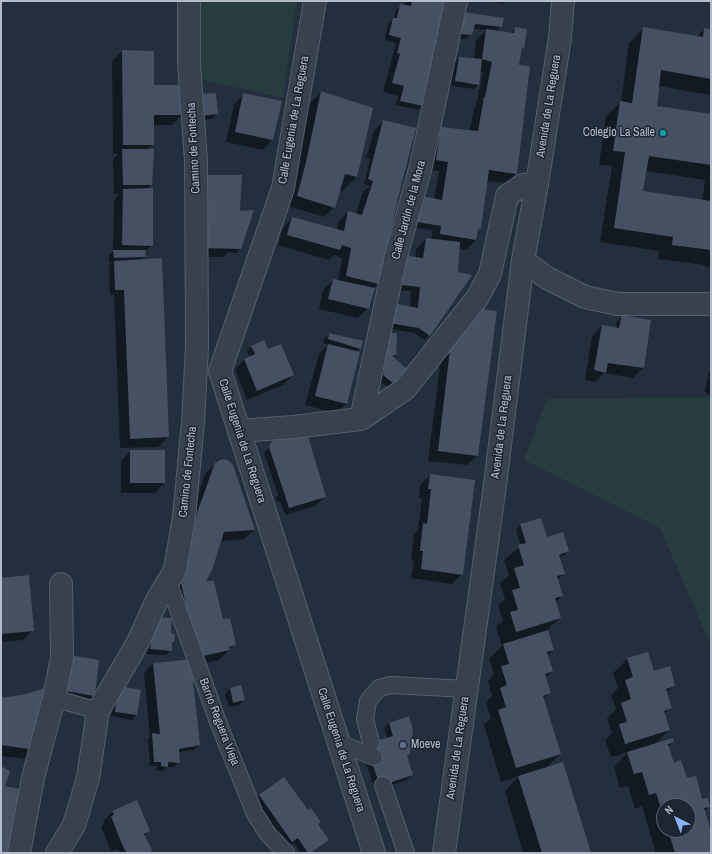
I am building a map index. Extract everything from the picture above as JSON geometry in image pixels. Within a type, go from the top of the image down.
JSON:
[{"type":"street","name":"Camino de Fontecha","points":[[58,853],[74,825],[88,778],[98,711],[138,642],[157,600],[175,570],[184,517],[194,423],[197,347],[196,160],[189,64],[189,1]]},
{"type":"street","name":"Calle Eugenia de La Reguera","points":[[315,1],[283,188],[220,371],[374,853]]},
{"type":"street","name":"Calle Jardín de la Mora","points":[[361,419],[395,260],[421,166],[456,1]]},
{"type":"street","name":"Avenida de La Reguera","points":[[444,853],[495,485],[523,260],[537,184],[560,38],[563,1]]},
{"type":"street","points":[[239,431],[293,427],[361,419],[405,389],[478,297],[490,274],[507,196],[523,185],[537,184]]},
{"type":"street","points":[[523,260],[547,278],[584,297],[618,304],[711,304]]},
{"type":"street","points":[[196,373],[220,371]]},
{"type":"street","points":[[19,853],[34,778],[54,698],[62,658],[61,584]]},
{"type":"lane","name":"Barrio Reguera Vieja","points":[[168,581],[218,722],[255,814],[268,834],[286,853]]},
{"type":"lane","points":[[339,744],[372,750],[365,719],[368,701],[379,688],[391,685],[467,689]]},
{"type":"lane","points":[[54,698],[98,711]]},
{"type":"lane","points":[[383,786],[406,853]]},
{"type":"green space","points":[[197,1],[297,1],[283,98],[198,79]]},
{"type":"green space","points":[[711,397],[711,646],[660,528],[524,460],[547,399]]},
{"type":"building","points":[[412,1],[446,1],[425,91],[423,106],[400,101],[404,86],[392,83],[400,54],[397,53],[401,38],[389,35],[393,18],[397,18],[400,4],[411,6]]},
{"type":"building","points":[[463,12],[504,18],[502,27],[475,24],[472,35],[461,34]]},
{"type":"building","points":[[515,27],[527,29],[524,49],[522,48],[519,65],[530,66],[517,174],[489,170],[481,229],[478,229],[476,240],[440,234],[441,226],[417,222],[422,196],[442,200],[448,162],[436,160],[441,127],[478,131],[492,62],[482,59],[486,29],[514,33]]},
{"type":"building","points":[[643,27],[703,37],[704,28],[711,29],[711,79],[661,70],[657,106],[711,114],[711,165],[649,156],[643,191],[711,201],[711,250],[672,245],[673,237],[614,228],[625,152],[613,151],[620,101],[632,103]]},
{"type":"building","points":[[122,50],[154,51],[154,85],[182,85],[183,115],[154,115],[154,145],[123,145]]},
{"type":"building","points":[[459,57],[482,59],[479,85],[455,81]]},
{"type":"building","points":[[321,91],[373,108],[357,177],[345,174],[335,208],[297,196]]},
{"type":"building","points":[[216,93],[218,114],[200,116],[198,94]]},
{"type":"building","points":[[243,93],[282,101],[273,140],[235,132]]},
{"type":"building","points":[[383,120],[416,128],[400,190],[379,284],[346,276],[351,248],[342,245],[340,250],[287,235],[292,217],[344,231],[348,211],[362,215],[373,181],[368,179]]},
{"type":"building","points":[[122,149],[154,149],[152,185],[123,185]]},
{"type":"building","points":[[205,175],[242,175],[240,211],[254,210],[241,249],[202,248]]},
{"type":"building","points":[[153,188],[153,246],[122,245],[123,189]]},
{"type":"building","points":[[426,238],[460,242],[458,272],[472,275],[430,336],[419,328],[389,323],[392,303],[418,308],[420,287],[401,285],[405,269],[400,269],[403,255],[423,258]]},
{"type":"building","points":[[113,250],[146,250],[145,257],[114,258]]},
{"type":"building","points":[[162,258],[169,437],[130,439],[124,290],[115,290],[114,261]]},
{"type":"building","points":[[333,279],[375,288],[369,309],[328,299]]},
{"type":"building","points":[[482,309],[497,311],[478,456],[438,451],[450,349]]},
{"type":"building","points":[[622,315],[651,320],[644,368],[608,363],[606,373],[594,370],[602,325],[619,328]]},
{"type":"building","points":[[329,333],[363,341],[361,349],[328,339]]},
{"type":"building","points":[[389,333],[396,333],[397,336],[396,354],[392,356],[407,369],[394,384],[383,375]]},
{"type":"building","points":[[264,340],[268,349],[281,344],[294,375],[257,391],[244,359],[255,354],[251,346]]},
{"type":"building","points":[[328,344],[360,352],[347,404],[315,396]]},
{"type":"building","points":[[308,436],[326,497],[289,508],[269,447],[273,440]]},
{"type":"building","points":[[130,450],[165,450],[165,483],[130,483]]},
{"type":"building","points":[[222,459],[228,460],[233,465],[255,530],[224,532],[212,570],[206,581],[214,581],[223,619],[230,618],[236,645],[229,647],[230,650],[199,657],[190,627],[181,582],[185,559],[198,510],[215,463]]},
{"type":"building","points":[[430,474],[475,480],[463,575],[421,569],[423,551],[420,551],[423,523],[427,524],[431,489],[428,489]]},
{"type":"building","points":[[541,518],[547,537],[563,532],[569,551],[559,555],[565,574],[557,576],[563,596],[555,598],[561,618],[516,632],[510,612],[518,610],[512,590],[520,588],[514,568],[524,565],[518,545],[526,543],[520,524]]},
{"type":"building","points":[[29,575],[34,631],[1,634],[1,578]]},
{"type":"building","points":[[154,617],[172,618],[171,633],[175,634],[174,642],[172,642],[172,651],[150,649]]},
{"type":"building","points":[[548,630],[554,650],[547,652],[553,671],[545,674],[551,693],[543,696],[561,754],[516,768],[498,710],[506,707],[500,688],[507,685],[501,666],[509,664],[503,644]]},
{"type":"building","points":[[648,652],[654,671],[670,666],[675,686],[666,689],[672,708],[664,711],[670,730],[625,744],[619,724],[627,722],[621,703],[631,699],[625,680],[633,677],[627,658]]},
{"type":"building","points":[[69,655],[99,660],[95,696],[65,691]]},
{"type":"building","points":[[193,659],[193,681],[200,745],[179,749],[180,763],[168,762],[168,767],[161,766],[161,762],[154,762],[152,733],[160,734],[153,663]]},
{"type":"building","points":[[241,685],[245,700],[233,703],[230,688]]},
{"type":"building","points":[[119,686],[141,690],[137,715],[115,712]]},
{"type":"building","points":[[45,688],[36,750],[1,745],[1,698],[26,694]]},
{"type":"building","points":[[409,716],[413,730],[410,754],[407,756],[413,775],[380,786],[366,744],[393,736],[389,723]]},
{"type":"building","points":[[673,738],[674,742],[668,744],[674,763],[681,760],[687,778],[696,776],[702,799],[708,798],[710,807],[704,808],[711,831],[711,852],[675,853],[670,838],[696,838],[696,798],[658,798],[656,793],[649,795],[642,772],[634,774],[627,752]]},
{"type":"building","points":[[563,762],[591,853],[542,853],[518,776]]},
{"type":"building","points":[[1,766],[10,771],[5,786],[19,789],[12,853],[1,853]]},
{"type":"building","points":[[284,777],[308,810],[311,808],[321,822],[318,824],[329,840],[311,853],[308,853],[298,838],[292,842],[259,795]]},
{"type":"building","points":[[137,800],[150,831],[144,834],[152,850],[149,853],[127,853],[111,816],[114,815],[112,811]]},
{"type":"place","name":"Colegio La Salle","points":[[663,133]]},
{"type":"place","name":"Moeve","points":[[403,745]]}]
